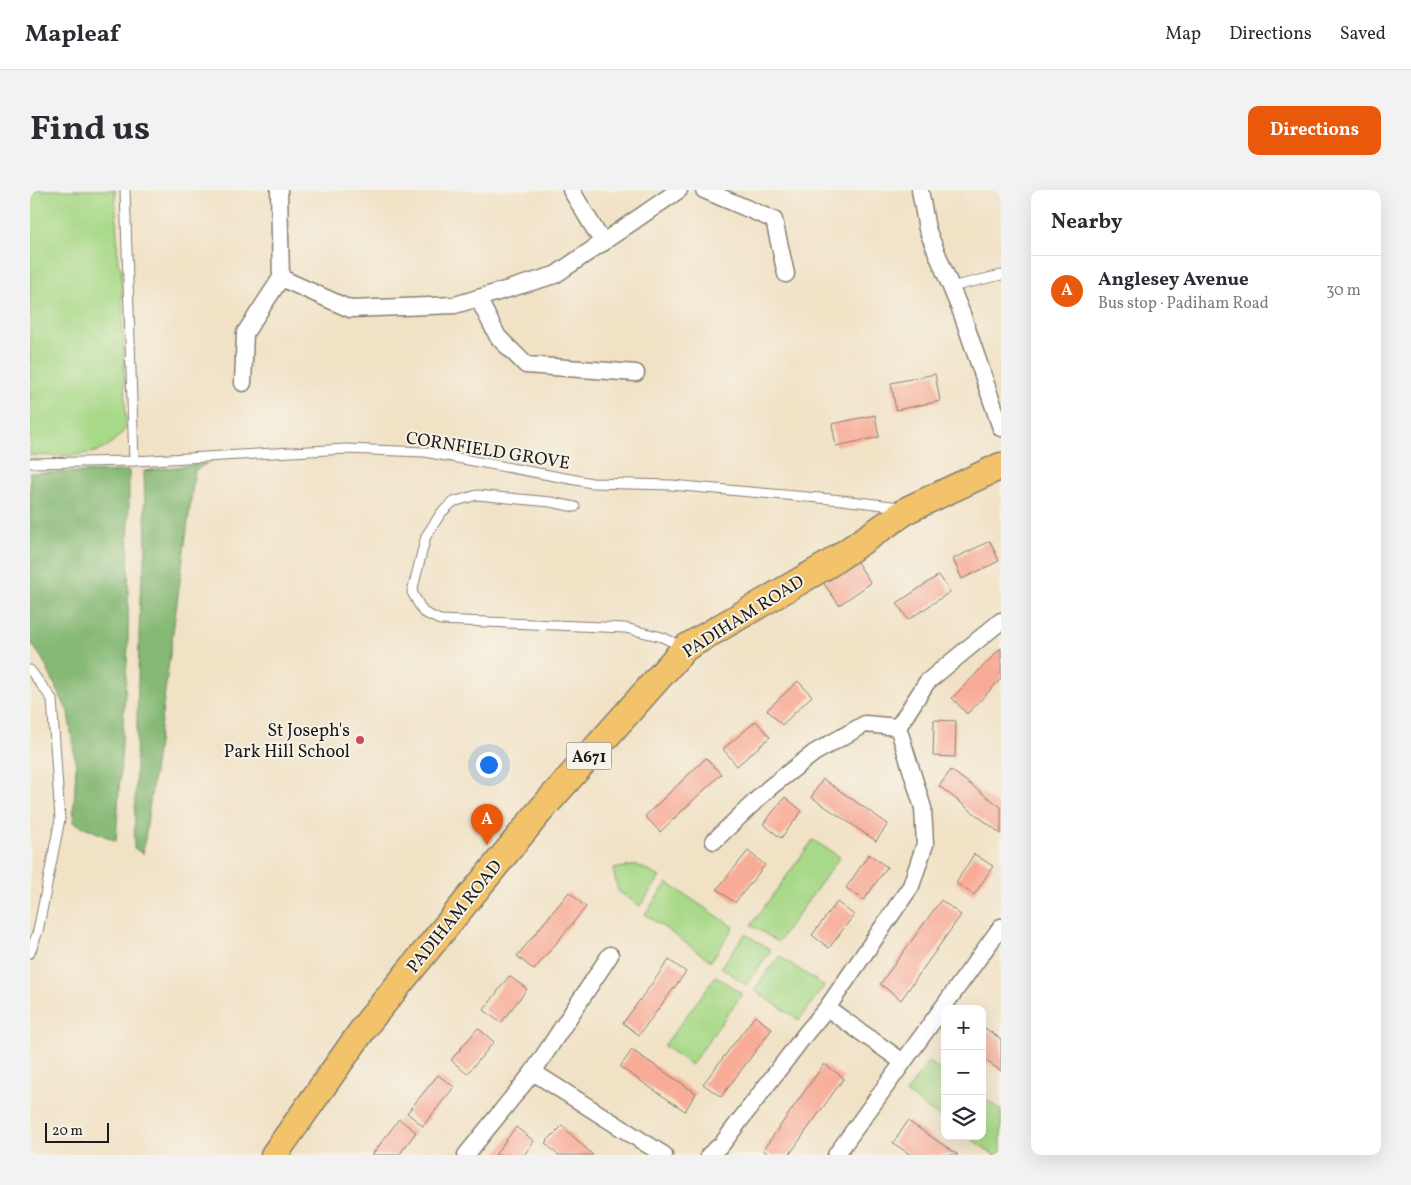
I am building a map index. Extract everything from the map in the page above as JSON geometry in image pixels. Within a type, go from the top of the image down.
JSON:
[{"type":"main road","name":"PADIHAM ROAD","points":[[274,1155],[369,1021],[540,811],[685,648],[829,564],[909,509],[1001,466]]},
{"type":"street","points":[[243,384],[246,332],[281,278],[279,190]]},
{"type":"street","points":[[571,190],[603,243]]},
{"type":"street","points":[[281,278],[350,310],[455,305],[555,275],[679,190]]},
{"type":"street","points":[[704,190],[774,220],[786,274]]},
{"type":"street","points":[[920,190],[927,229],[951,287],[1001,428]]},
{"type":"street","points":[[478,298],[498,337],[526,365],[636,373]]},
{"type":"street","points":[[709,1155],[722,1144],[801,1039],[827,1008],[911,886],[925,844],[923,808],[898,727],[927,682],[1001,621]]},
{"type":"street","points":[[714,841],[769,788],[814,753],[865,724],[898,727]]},
{"type":"street","points":[[836,1155],[1001,927]]},
{"type":"street","points":[[466,1155],[532,1072],[610,955]]},
{"type":"street","points":[[827,1008],[903,1062]]},
{"type":"street","points":[[532,1072],[664,1155]]},
{"type":"lane","points":[[125,190],[134,461]]},
{"type":"lane","points":[[951,287],[1001,275]]},
{"type":"lane","name":"CORNFIELD GROVE","points":[[30,463],[134,461],[345,449],[425,452],[592,483],[690,487],[842,500],[909,509]]},
{"type":"lane","points":[[575,506],[551,502],[477,496],[453,502],[441,513],[426,536],[412,592],[423,612],[440,620],[625,628],[662,637],[685,648]]},
{"type":"lane","points":[[30,670],[52,699],[60,818],[40,921],[30,953]]},
{"type":"lane","points":[[30,916],[40,921]]},
{"type":"green space","points":[[30,190],[115,190],[118,264],[121,268],[126,428],[110,444],[96,452],[46,456],[30,455]]},
{"type":"green space","points":[[208,463],[195,470],[143,854],[134,848],[140,596],[146,550],[144,471]]},
{"type":"green space","points":[[129,471],[128,645],[116,841],[73,822],[76,767],[68,712],[42,658],[30,642],[30,473]]},
{"type":"green space","points":[[813,840],[840,857],[778,942],[751,925]]},
{"type":"green space","points":[[637,865],[660,877],[640,906],[618,891],[613,869]]},
{"type":"green space","points":[[667,883],[734,927],[711,961],[645,914]]},
{"type":"green space","points":[[745,934],[771,950],[746,985],[721,967]]},
{"type":"green space","points":[[779,956],[824,986],[799,1020],[754,990]]},
{"type":"green space","points":[[716,976],[742,994],[691,1065],[664,1046]]},
{"type":"green space","points":[[928,1062],[941,1070],[941,1118],[906,1093]]},
{"type":"green space","points":[[986,1100],[1001,1110],[1001,1155],[994,1155],[973,1140],[986,1140]]},
{"type":"building","points":[[935,374],[940,401],[896,410],[891,383]]},
{"type":"building","points":[[875,415],[879,437],[836,446],[832,424]]},
{"type":"building","points":[[990,541],[999,561],[962,579],[953,559]]},
{"type":"building","points":[[855,559],[871,583],[839,605],[823,582]]},
{"type":"building","points":[[939,575],[950,592],[908,620],[897,603]]},
{"type":"building","points":[[1001,648],[1001,679],[967,714],[952,698]]},
{"type":"building","points":[[798,681],[812,696],[782,725],[767,710]]},
{"type":"building","points":[[934,720],[956,721],[955,757],[933,756]]},
{"type":"building","points":[[756,721],[770,737],[737,766],[723,749]]},
{"type":"building","points":[[706,758],[721,774],[660,832],[645,816]]},
{"type":"building","points":[[951,770],[1001,807],[1001,834],[939,786]]},
{"type":"building","points":[[823,779],[888,824],[876,841],[811,797]]},
{"type":"building","points":[[785,797],[802,811],[781,838],[763,824]]},
{"type":"building","points":[[748,851],[765,865],[735,903],[717,889]]},
{"type":"building","points":[[869,854],[887,867],[864,900],[846,888]]},
{"type":"building","points":[[974,854],[993,866],[974,895],[956,883]]},
{"type":"building","points":[[569,892],[586,907],[534,970],[517,956]]},
{"type":"building","points":[[941,900],[961,915],[901,1000],[880,984]]},
{"type":"building","points":[[837,902],[854,915],[829,948],[812,935]]},
{"type":"building","points":[[669,960],[686,972],[639,1035],[623,1023]]},
{"type":"building","points":[[509,976],[527,989],[501,1023],[484,1010]]},
{"type":"building","points":[[755,1016],[772,1029],[721,1097],[703,1084]]},
{"type":"building","points":[[478,1028],[494,1042],[467,1074],[451,1060]]},
{"type":"building","points":[[986,1029],[1001,1039],[1001,1071],[986,1061]]},
{"type":"building","points":[[632,1050],[696,1093],[685,1111],[620,1067]]},
{"type":"building","points":[[824,1064],[844,1078],[789,1155],[770,1155],[763,1150]]},
{"type":"building","points":[[438,1075],[454,1087],[423,1126],[407,1113]]},
{"type":"building","points":[[399,1119],[416,1132],[399,1155],[372,1155]]},
{"type":"building","points":[[908,1121],[958,1155],[911,1155],[893,1143]]},
{"type":"building","points":[[562,1126],[593,1155],[558,1155],[545,1143]]},
{"type":"building","points":[[516,1127],[534,1141],[524,1155],[495,1155]]},
{"type":"place","name":"St Joseph's Park Hill School","points":[[360,740]]},
{"type":"place","name":"Anglesey Avenue","points":[[487,845]]}]
